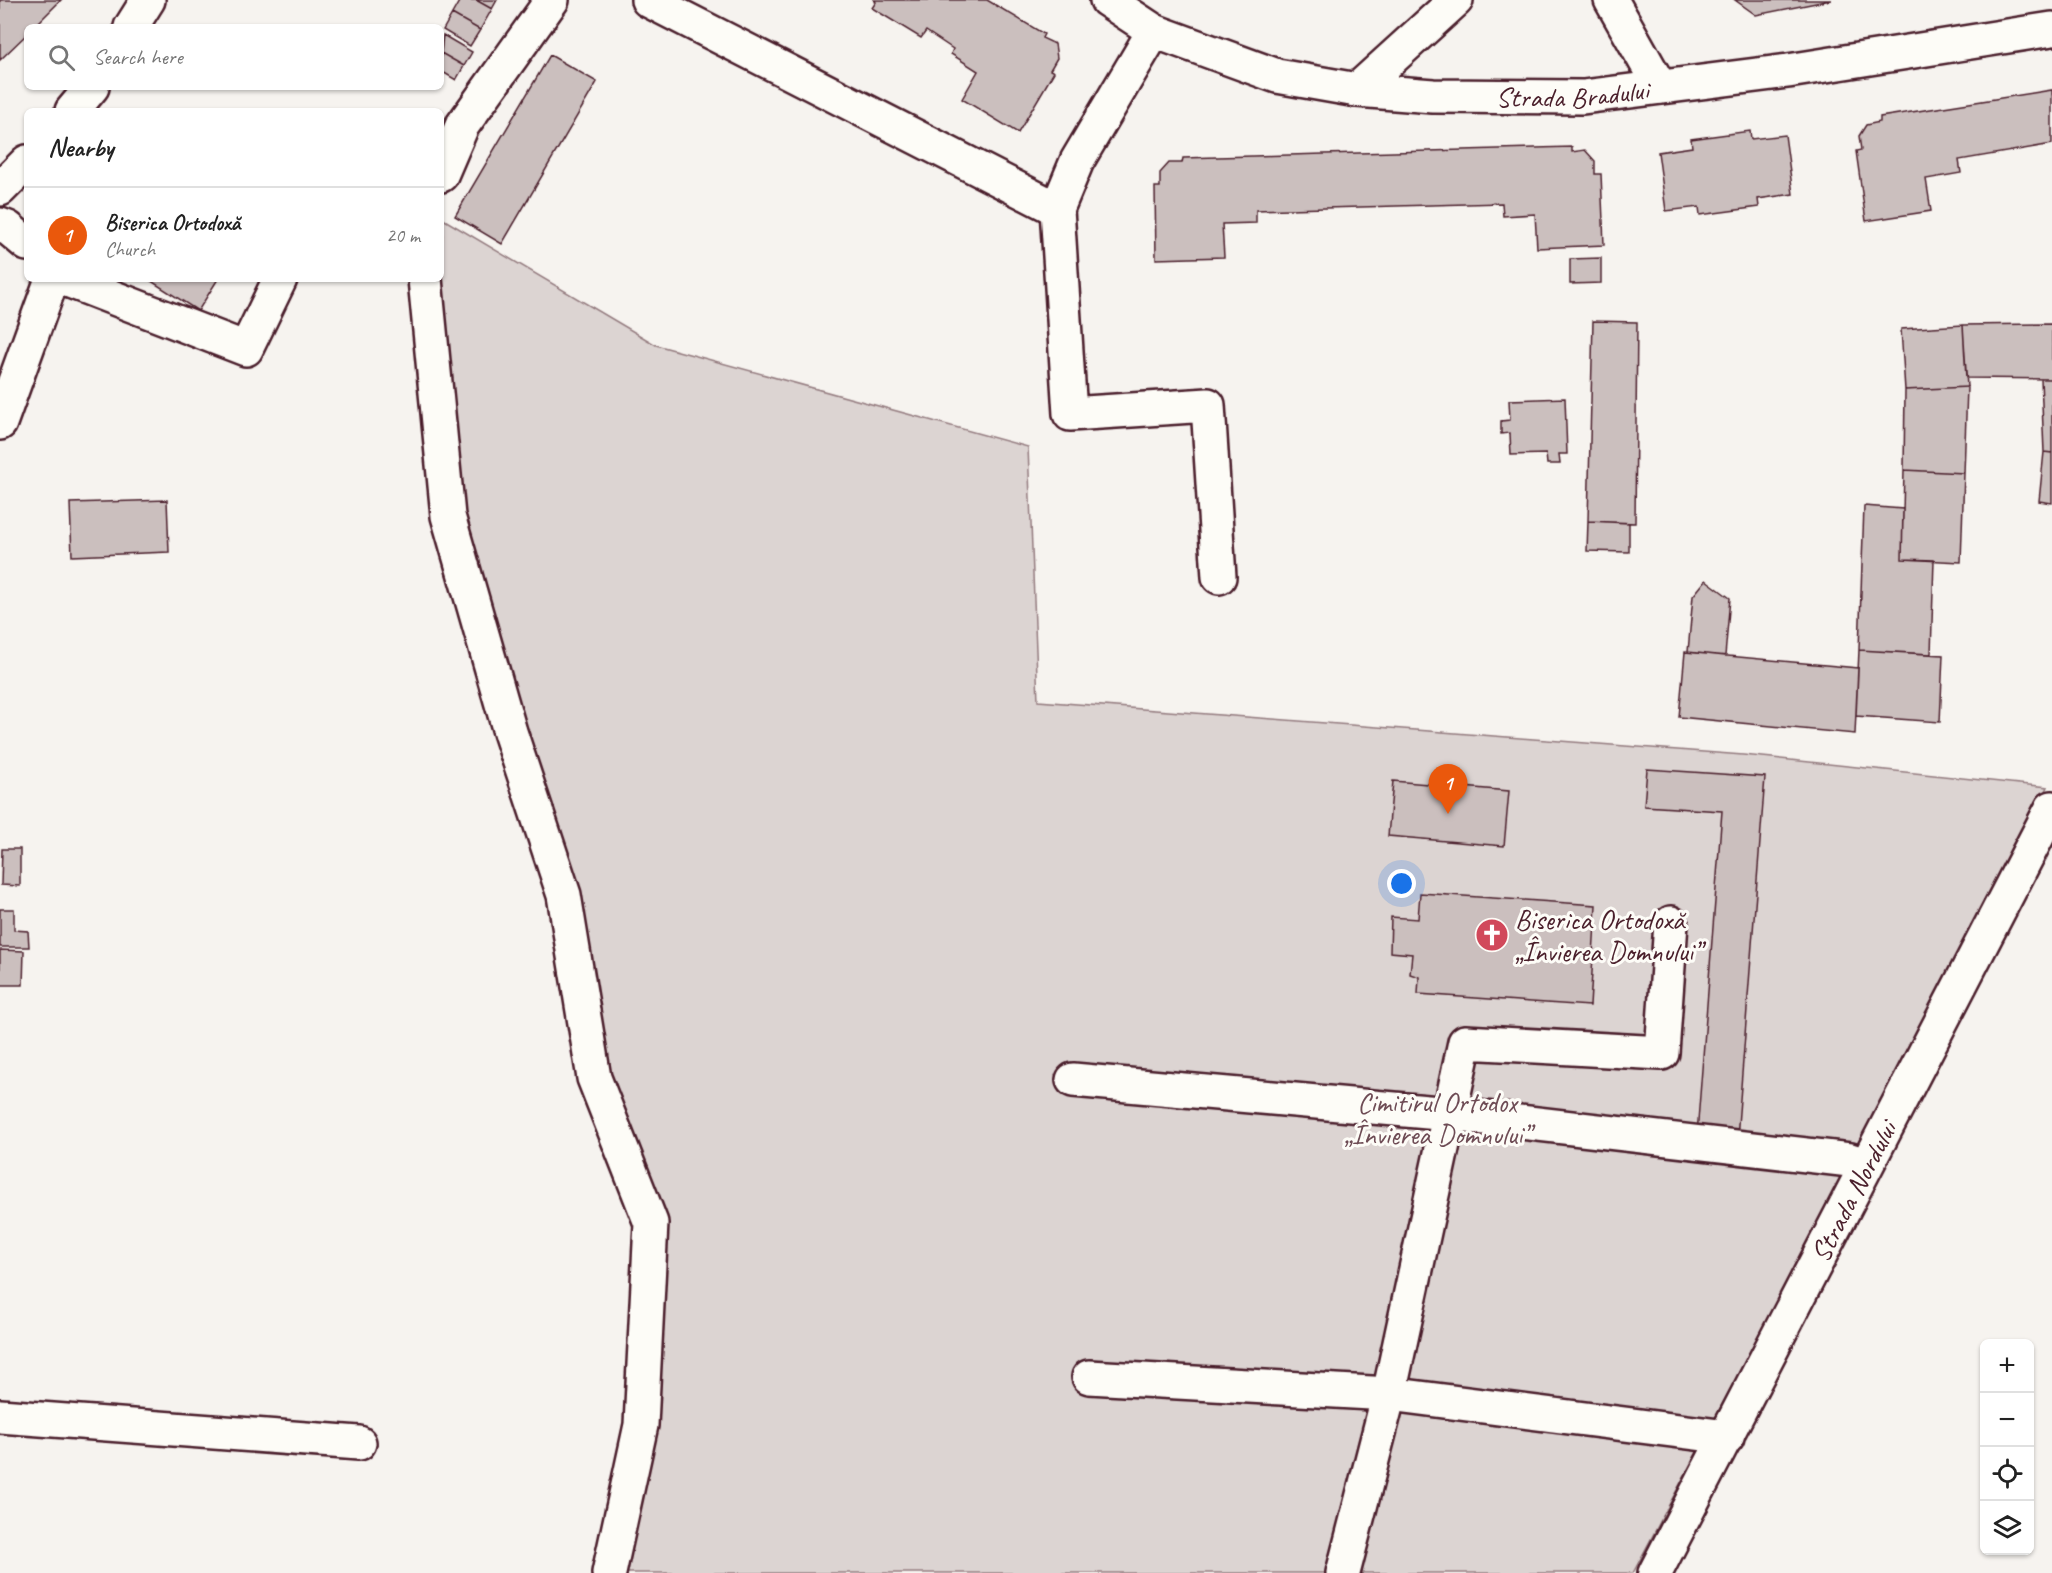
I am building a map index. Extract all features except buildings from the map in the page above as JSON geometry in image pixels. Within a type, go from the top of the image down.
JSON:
[{"type":"street","points":[[133,24],[148,0]]},
{"type":"street","points":[[444,168],[462,126],[552,0]]},
{"type":"street","points":[[648,0],[1057,209]]},
{"type":"street","name":"Strada Bradului","points":[[1107,0],[1154,31],[1277,76],[1357,90],[1433,96],[1583,97],[1788,71],[2052,29]]},
{"type":"street","points":[[1357,90],[1456,0]]},
{"type":"street","points":[[1611,0],[1660,87]]},
{"type":"street","points":[[1154,31],[1077,161],[1057,209],[1070,414],[1208,405],[1219,577]]},
{"type":"street","points":[[0,189],[24,165]]},
{"type":"street","points":[[0,225],[8,228],[24,241]]},
{"type":"street","points":[[0,423],[53,282]]},
{"type":"street","points":[[60,282],[246,349],[279,282]]},
{"type":"street","points":[[425,282],[448,516],[510,732],[564,895],[594,1078],[651,1223],[641,1425],[609,1573]]},
{"type":"street","name":"Strada Nordului","points":[[1654,1573],[1727,1437],[2052,808]]},
{"type":"street","points":[[1343,1573],[1389,1394],[1465,1042],[1662,1053],[1671,923]]},
{"type":"street","points":[[1073,1080],[1450,1114],[1850,1160],[1866,1165]]},
{"type":"street","points":[[1089,1377],[1389,1394],[1727,1437]]},
{"type":"street","points":[[0,1416],[359,1443]]},
{"type":"green space","name":"Cimitirul Ortodox „Învierea Domnului”","points":[[444,220],[656,345],[1028,447],[1038,701],[1743,755],[2048,787],[1633,1573],[609,1573],[651,1223],[594,1078],[564,895],[448,516],[441,282],[444,282]]},
{"type":"place","name":"Biserica Ortodoxă","points":[[1448,814]]},
{"type":"place","name":"Biserica Ortodoxă „Învierea Domnului”","points":[[1492,935]]}]
